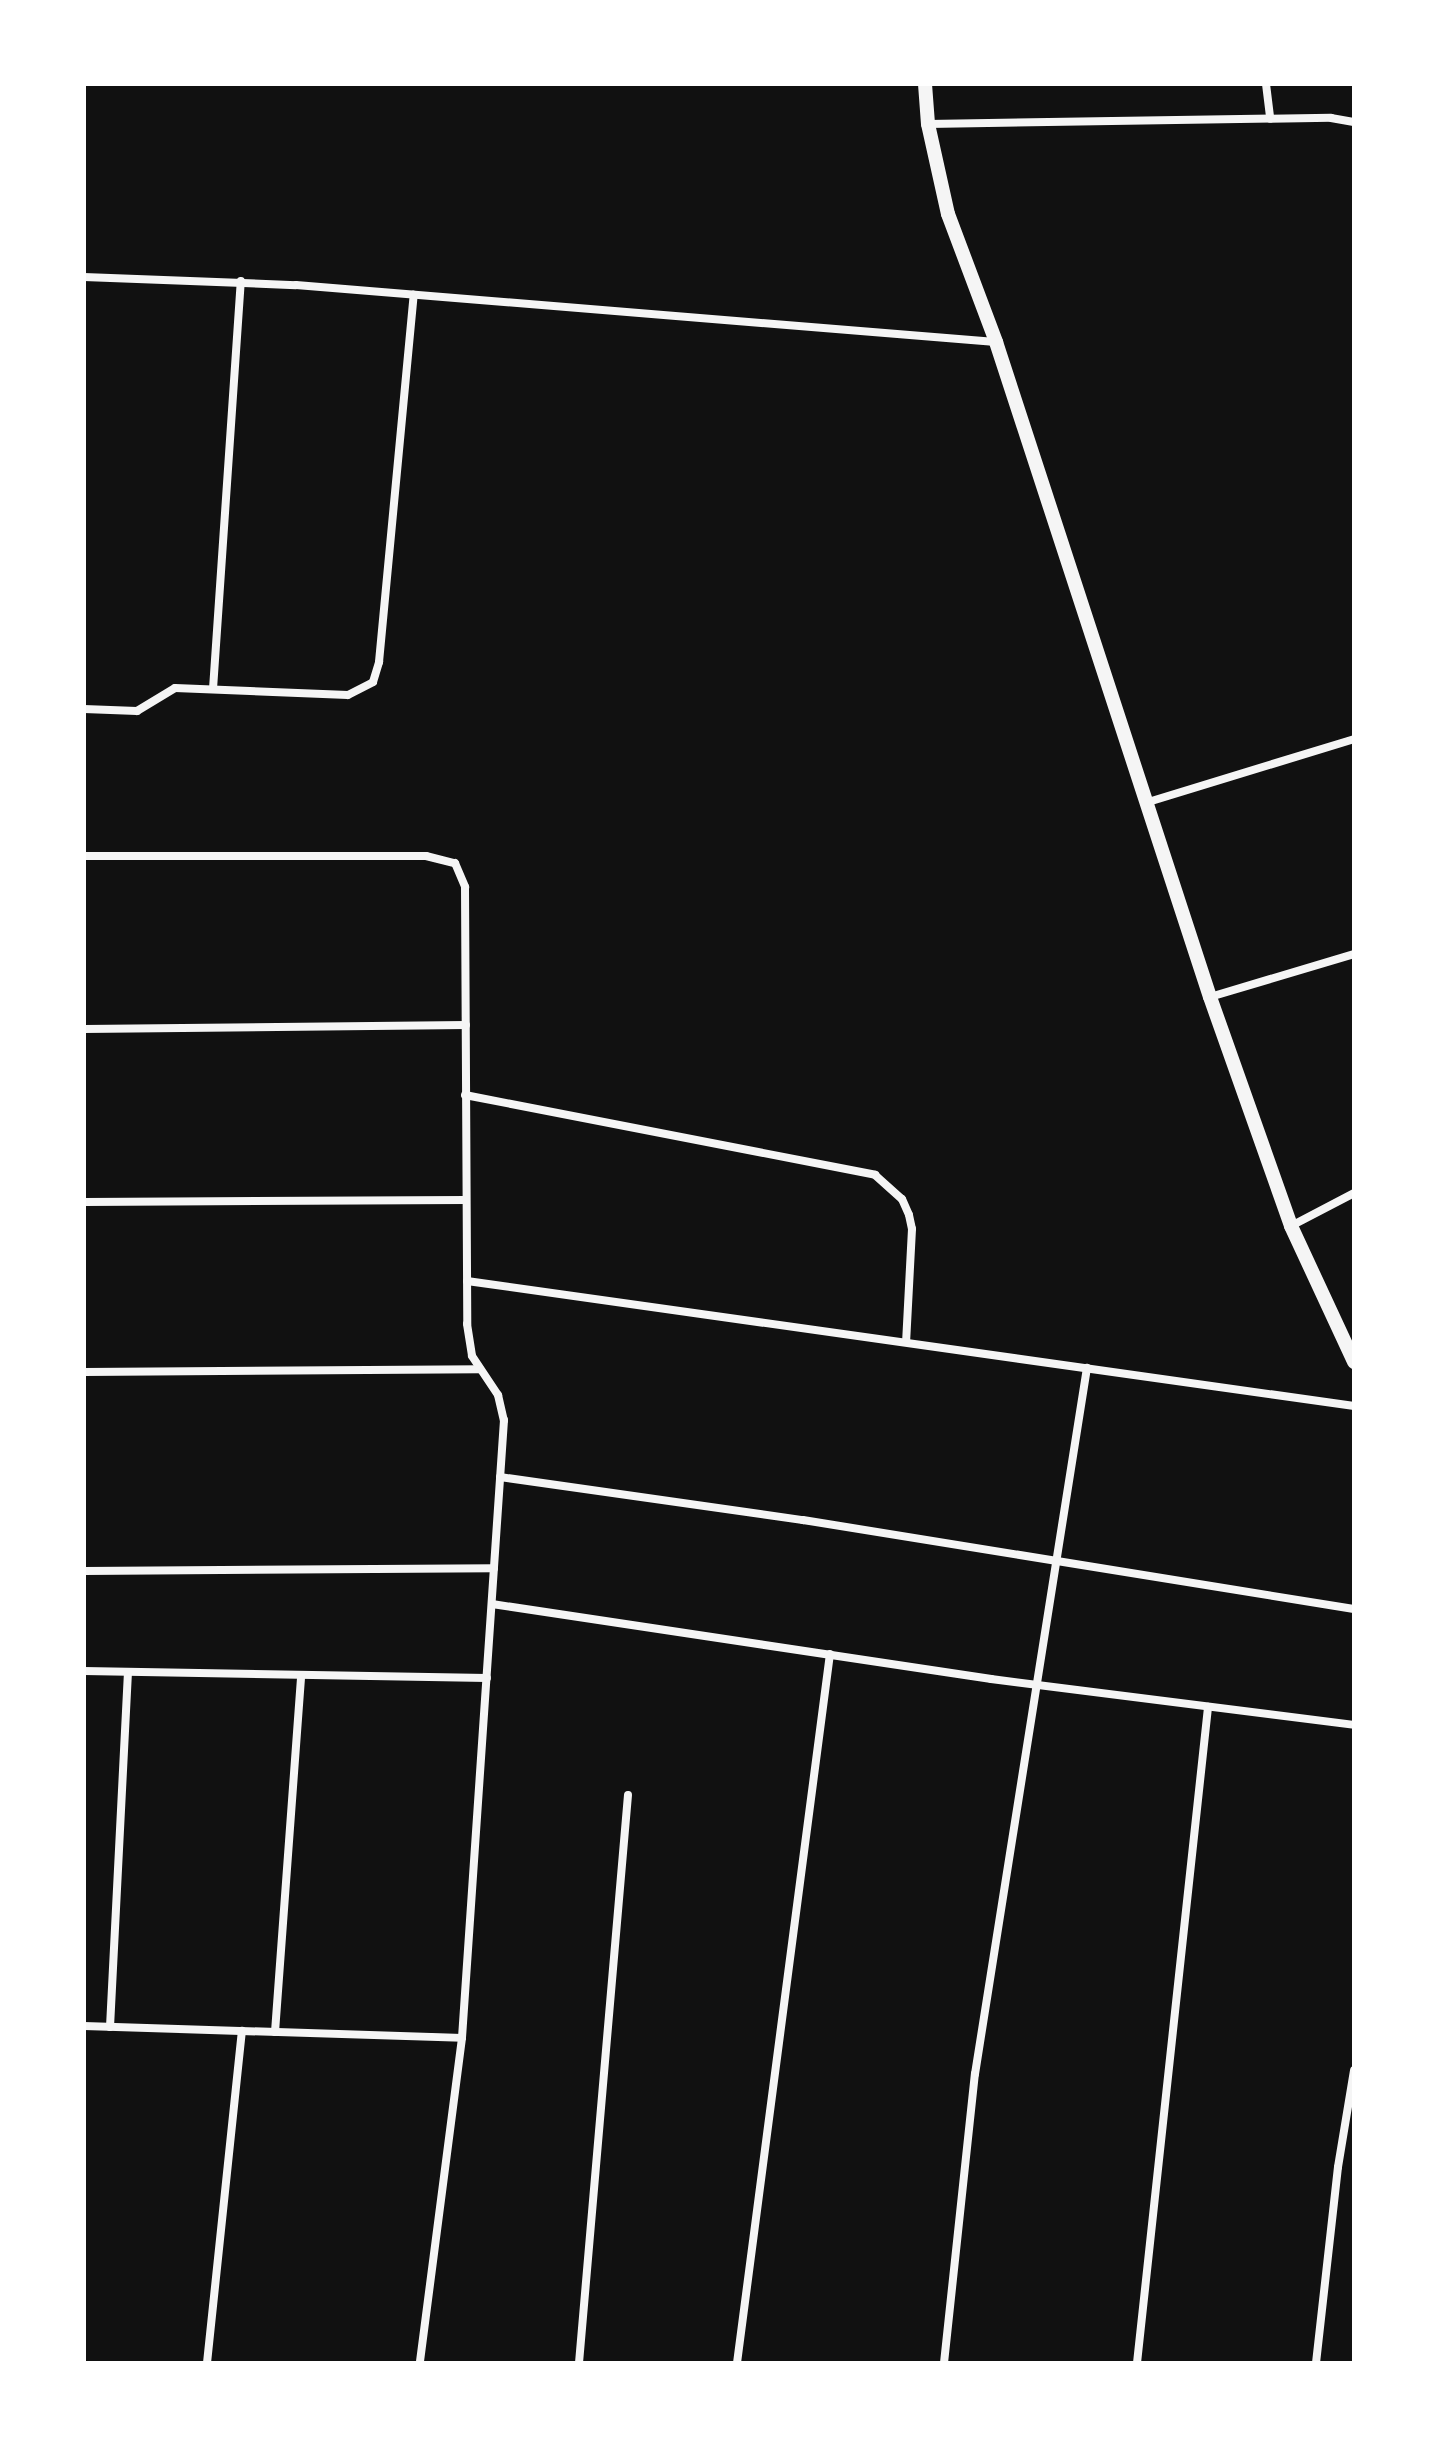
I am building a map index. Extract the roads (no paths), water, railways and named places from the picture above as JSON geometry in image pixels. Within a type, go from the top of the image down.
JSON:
[{"type":"street","points":[[925,84],[928,124],[948,214],[996,342],[1210,997],[1291,1226],[1354,1362]]},
{"type":"street","points":[[1266,84],[1270,119]]},
{"type":"street","points":[[928,124],[1270,119],[1354,122]]},
{"type":"street","points":[[84,277],[241,281],[996,342]]},
{"type":"street","points":[[213,689],[241,281]]},
{"type":"street","points":[[84,709],[137,711],[175,688],[348,695],[373,682],[379,662],[414,295]]},
{"type":"street","points":[[1145,803],[1354,739]]},
{"type":"street","points":[[84,856],[446,858],[455,863],[465,887],[469,1342],[480,1369],[502,1403],[504,1420],[462,2038],[420,2363]]},
{"type":"street","points":[[1210,997],[1354,954]]},
{"type":"street","points":[[84,1029],[466,1025]]},
{"type":"street","points":[[465,1095],[875,1175],[902,1199],[912,1229],[906,1342]]},
{"type":"street","points":[[1291,1226],[1354,1193]]},
{"type":"street","points":[[84,1202],[466,1200]]},
{"type":"street","points":[[467,1281],[1354,1406]]},
{"type":"street","points":[[944,2363],[975,2074],[1087,1368]]},
{"type":"street","points":[[84,1372],[480,1369]]},
{"type":"street","points":[[500,1477],[1055,1560],[1354,1609]]},
{"type":"street","points":[[84,1571],[494,1568]]},
{"type":"street","points":[[492,1604],[1037,1685],[1354,1725]]},
{"type":"street","points":[[737,2363],[830,1654]]},
{"type":"street","points":[[84,1671],[487,1678]]},
{"type":"street","points":[[110,2027],[128,1672]]},
{"type":"street","points":[[275,2032],[301,1675]]},
{"type":"street","points":[[1137,2363],[1208,1707]]},
{"type":"street","points":[[579,2363],[628,1795]]},
{"type":"street","points":[[84,2026],[462,2038]]},
{"type":"street","points":[[207,2363],[242,2031]]},
{"type":"street","points":[[1316,2363],[1338,2167],[1354,2070]]}]
